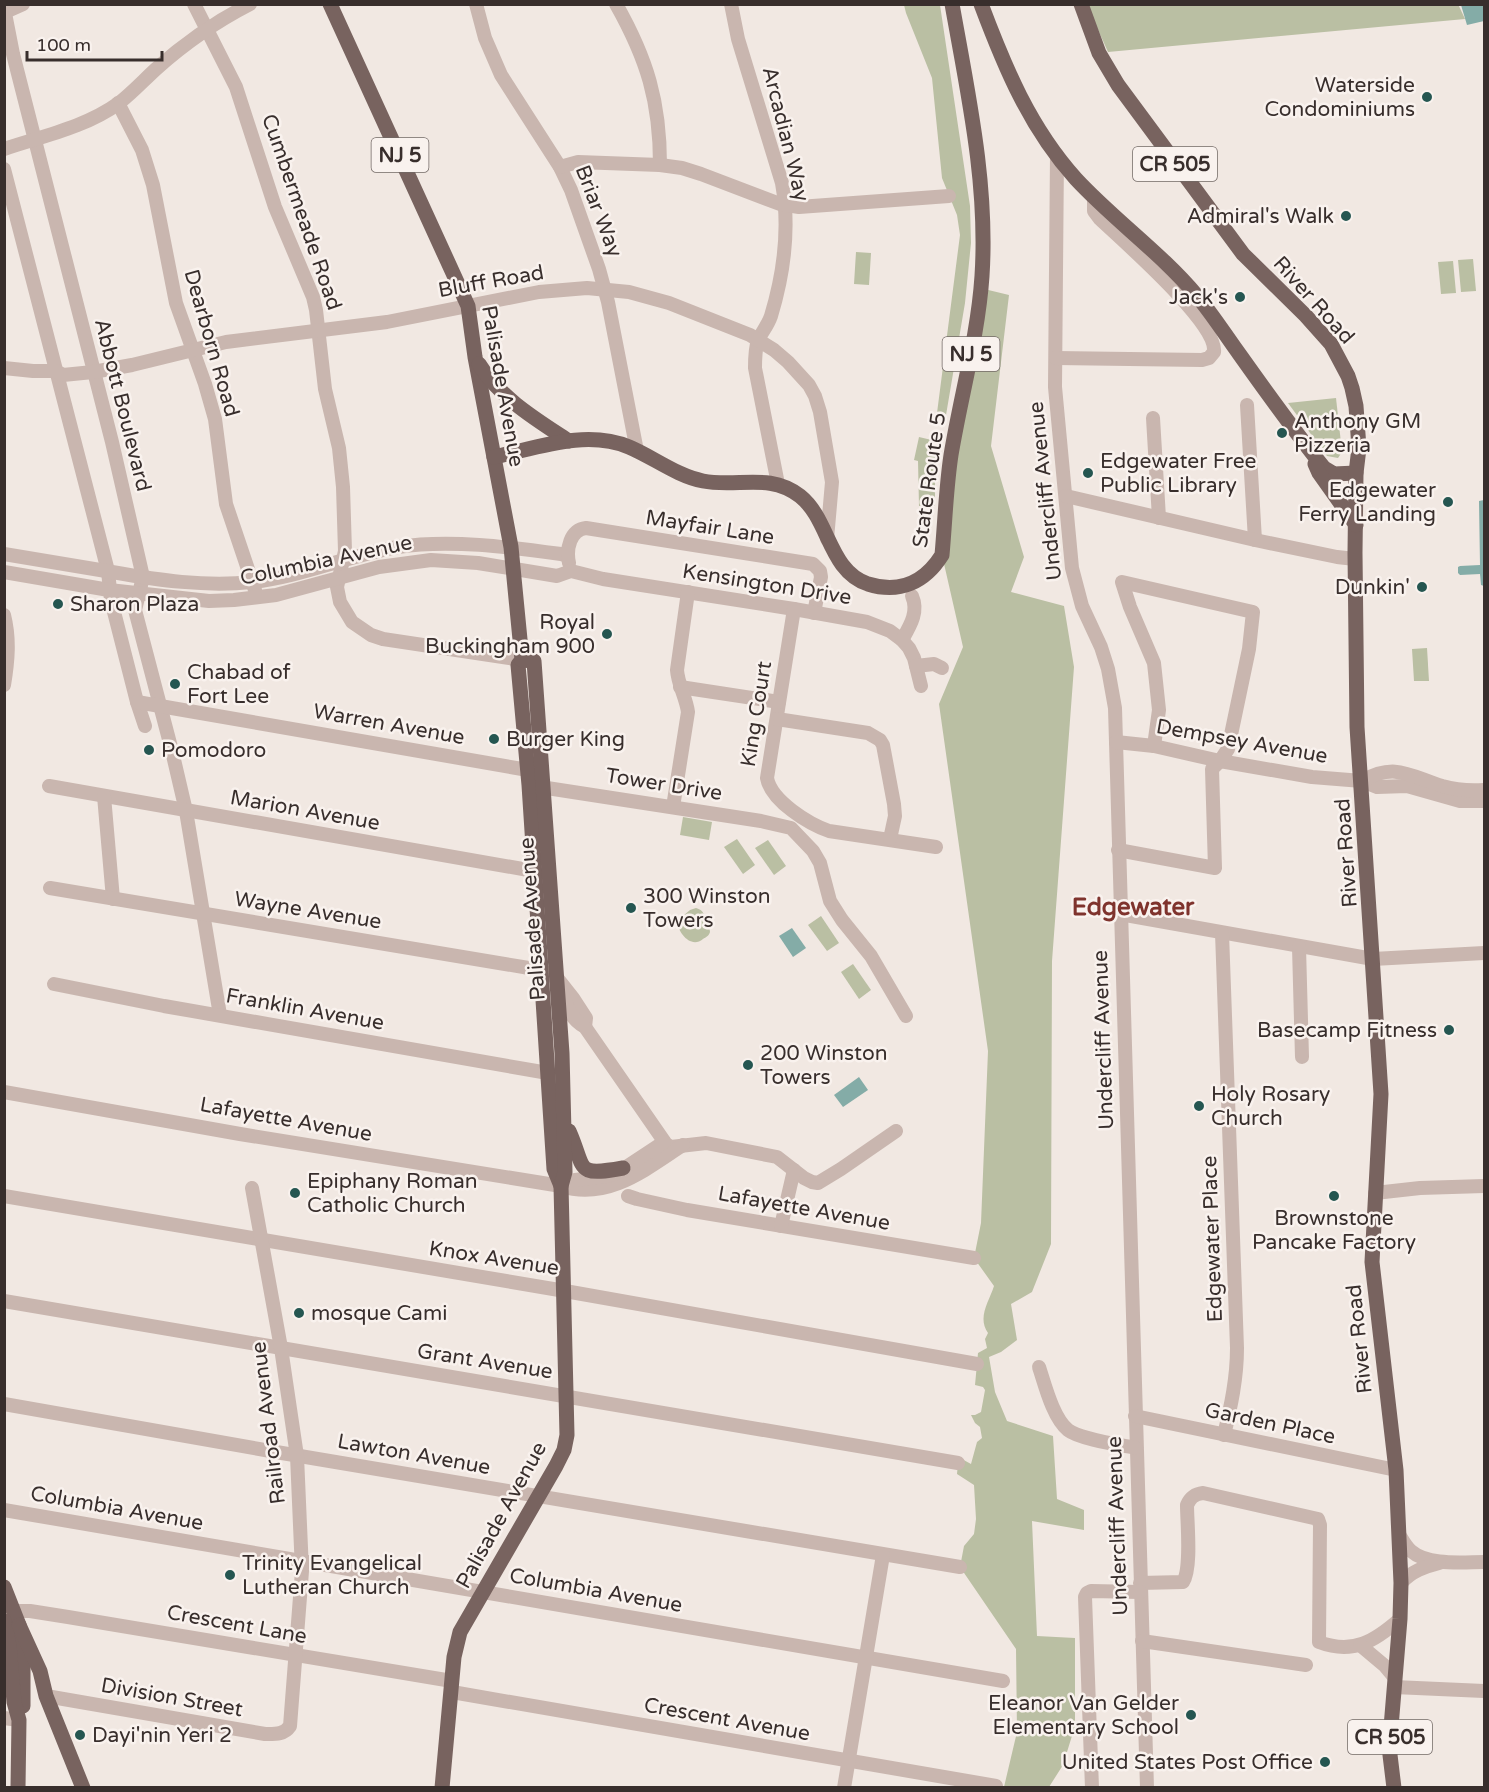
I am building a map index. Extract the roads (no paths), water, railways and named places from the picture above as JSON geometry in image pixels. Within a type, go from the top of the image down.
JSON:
[{"type":"main road","name":"Palisade Avenue","points":[[330,4],[468,306],[475,357],[511,547],[522,660],[518,665],[533,780],[551,883],[558,979],[565,1117],[565,1172],[561,1186],[567,1435],[564,1450],[539,1497],[460,1632],[454,1657],[442,1788]]},
{"type":"main road","name":"State Route 5","points":[[494,457],[569,441],[599,440],[613,442],[637,451],[702,481],[715,483],[758,481],[778,484],[789,489],[809,505],[817,516],[839,561],[847,570],[866,583],[879,587],[903,586],[915,582],[930,571],[942,555],[951,456],[977,316],[982,276],[981,183],[974,125],[952,4]]},
{"type":"main road","points":[[981,4],[1015,88],[1027,111],[1057,155],[1094,197],[1179,276],[1198,298],[1324,468],[1334,474],[1356,473]]},
{"type":"main road","name":"River Road","points":[[1081,4],[1102,60],[1118,85],[1244,254],[1306,316],[1333,348],[1352,388],[1359,440],[1356,473],[1355,559],[1358,727],[1381,1094],[1372,1262],[1396,1470],[1400,1536],[1400,1619],[1390,1755],[1394,1788]]},
{"type":"main road","name":"NJ 5","points":[[475,357],[494,385],[529,415],[569,441]]},
{"type":"main road","points":[[1309,450],[1319,473],[1356,525]]},
{"type":"main road","name":"Palisade Avenue","points":[[522,660],[534,661],[534,872],[554,1169],[561,1186]]},
{"type":"main road","points":[[548,1073],[556,1079],[556,1103],[565,1117],[582,1165],[587,1170],[598,1172],[623,1168]]},
{"type":"main road","points":[[4,1587],[23,1664],[23,1704],[12,1719]]},
{"type":"main road","points":[[10,1617],[9,1645],[14,1702],[12,1719],[18,1788]]},
{"type":"main road","points":[[10,1617],[40,1671],[46,1696],[83,1788]]},
{"type":"main road","points":[[9,1645],[46,1696]]},
{"type":"street","points":[[5,10],[23,4]]},
{"type":"street","name":"Cumbermeade Road","points":[[194,4],[236,87],[275,207],[313,297],[325,389],[341,462],[345,551],[337,587],[340,602],[352,622],[371,635],[383,639],[522,660]]},
{"type":"street","points":[[4,149],[80,123],[118,104],[172,56],[207,29],[250,4]]},
{"type":"street","name":"Briar Way","points":[[476,4],[485,38],[501,75],[560,167],[571,190],[605,289],[637,451]]},
{"type":"street","points":[[616,4],[636,41],[652,84],[660,134],[660,165]]},
{"type":"street","name":"Arcadian Way","points":[[731,4],[738,39],[782,183],[786,205],[784,255],[780,280],[768,325],[759,339],[755,355],[755,368],[778,484]]},
{"type":"street","name":"Abbott Boulevard","points":[[5,10],[13,54],[112,442],[143,577],[135,610],[186,811]]},
{"type":"street","name":"Dearborn Road","points":[[118,104],[142,150],[150,176],[176,303],[215,420],[226,504],[258,597]]},
{"type":"street","name":"Undercliff Avenue","points":[[1057,155],[1055,182],[1056,407],[1072,568],[1082,606],[1101,647],[1108,669],[1115,708],[1147,1788]]},
{"type":"street","points":[[560,167],[578,162],[660,165],[701,174],[786,205],[807,207],[949,196]]},
{"type":"street","points":[[4,169],[108,571],[109,590],[145,726]]},
{"type":"street","points":[[1056,358],[1202,360],[1213,355],[1215,349],[1213,341],[1192,310],[1174,289],[1100,219],[1094,211],[1094,197]]},
{"type":"street","name":"Bluff Road","points":[[4,368],[56,371],[63,375],[93,372],[226,342],[387,322],[539,292],[563,289],[605,289],[629,292],[669,303],[759,339],[794,368],[809,385],[818,404],[832,482],[827,539]]},
{"type":"street","points":[[1248,405],[1255,540]]},
{"type":"street","points":[[1153,418],[1159,518]]},
{"type":"street","points":[[1066,496],[1255,540],[1355,559]]},
{"type":"street","name":"Mayfair Lane","points":[[568,556],[572,536],[576,531],[586,528],[813,564],[820,571],[821,576],[814,613]]},
{"type":"street","name":"Columbia Avenue","points":[[4,554],[195,584],[254,582],[381,550],[425,544],[511,547]]},
{"type":"street","points":[[511,547],[568,556],[571,571]]},
{"type":"street","name":"Columbia Avenue","points":[[4,572],[139,594],[234,600],[276,595],[379,567],[431,560],[513,568]]},
{"type":"street","name":"Kensington Drive","points":[[513,568],[560,576],[571,571],[603,579],[867,622],[890,631],[902,640]]},
{"type":"street","points":[[1118,850],[1215,868],[1212,769],[1228,748],[1249,649],[1253,612],[1122,582],[1154,663],[1159,711],[1154,746]]},
{"type":"street","points":[[673,807],[688,712],[687,703],[677,680],[677,670],[688,592]]},
{"type":"street","points":[[912,596],[915,614],[902,640],[909,648],[921,686]]},
{"type":"street","name":"King Court","points":[[794,609],[767,778],[768,786],[782,801],[813,825],[829,831],[890,840]]},
{"type":"street","points":[[4,615],[9,650],[4,685]]},
{"type":"street","points":[[916,666],[934,664],[942,668]]},
{"type":"street","points":[[680,687],[779,702]]},
{"type":"street","name":"Warren Avenue","points":[[137,702],[533,780]]},
{"type":"street","points":[[777,719],[868,733],[880,740],[883,745],[894,804],[895,816],[890,840],[936,847]]},
{"type":"street","name":"Dempsey Avenue","points":[[1116,742],[1154,746],[1220,761],[1312,777],[1362,781]]},
{"type":"street","points":[[1362,781],[1376,773],[1398,772],[1408,773],[1442,786],[1485,790]]},
{"type":"street","name":"Tower Drive","points":[[533,780],[791,828],[813,851],[819,863],[830,901],[871,956],[906,1016]]},
{"type":"street","points":[[1362,781],[1377,788],[1407,786],[1460,801],[1485,801]]},
{"type":"street","name":"Marion Avenue","points":[[49,786],[534,872],[551,883]]},
{"type":"street","points":[[104,796],[113,899]]},
{"type":"street","points":[[186,811],[220,1016]]},
{"type":"street","name":"Wayne Avenue","points":[[50,888],[541,970],[558,979]]},
{"type":"street","points":[[1120,914],[1373,959],[1485,953]]},
{"type":"street","name":"Edgewater Place","points":[[1222,933],[1237,1357],[1233,1398],[1224,1435]]},
{"type":"street","points":[[1299,947],[1302,1057]]},
{"type":"street","points":[[558,979],[566,1005],[578,1023],[585,1027],[664,1142],[671,1147],[706,1143],[777,1157],[812,1182],[818,1183],[896,1131]]},
{"type":"street","name":"Franklin Avenue","points":[[54,984],[164,1006],[548,1073]]},
{"type":"street","name":"Lafayette Avenue","points":[[4,1092],[240,1134],[561,1186],[575,1191],[618,1184],[683,1145]]},
{"type":"street","points":[[561,1186],[575,1180],[617,1173],[664,1142]]},
{"type":"street","points":[[781,1226],[794,1170]]},
{"type":"street","points":[[1375,1193],[1420,1188],[1485,1186]]},
{"type":"street","name":"Railroad Avenue","points":[[252,1188],[263,1241],[297,1455],[302,1571],[290,1726]]},
{"type":"street","name":"Knox Avenue","points":[[4,1196],[565,1291],[976,1364]]},
{"type":"street","name":"Lafayette Avenue","points":[[628,1196],[637,1200],[687,1210],[974,1258]]},
{"type":"street","name":"Grant Avenue","points":[[4,1301],[957,1463]]},
{"type":"street","points":[[1039,1367],[1055,1412],[1069,1431],[1136,1448]]},
{"type":"street","name":"Lawton Avenue","points":[[4,1404],[960,1567]]},
{"type":"street","name":"Garden Place","points":[[1135,1416],[1396,1470]]},
{"type":"street","points":[[1092,1788],[1085,1597],[1091,1591],[1183,1582],[1188,1562],[1187,1505],[1190,1499],[1198,1494],[1318,1519],[1320,1525],[1319,1642],[1338,1647],[1360,1645],[1381,1635],[1400,1619]]},
{"type":"street","name":"Columbia Avenue","points":[[4,1510],[1003,1681]]},
{"type":"street","points":[[1400,1536],[1406,1546],[1416,1555],[1444,1562],[1485,1562]]},
{"type":"street","points":[[844,1788],[883,1555]]},
{"type":"street","points":[[1401,1583],[1408,1575],[1419,1569],[1444,1562]]},
{"type":"street","name":"Crescent Lane","points":[[10,1617],[63,1616],[295,1655],[452,1687]]},
{"type":"street","points":[[1142,1641],[1306,1665]]},
{"type":"street","points":[[1360,1645],[1385,1666],[1394,1682],[1485,1691]]},
{"type":"street","name":"Crescent Avenue","points":[[452,1687],[848,1761],[996,1786]]},
{"type":"street","name":"Division Street","points":[[46,1696],[265,1734],[280,1734],[290,1726]]},
{"type":"water","points":[[1461,5],[1484,5],[1484,21],[1467,25]]},
{"type":"water","points":[[1484,500],[1484,586],[1481,585],[1480,574],[1460,575],[1458,567],[1480,565],[1479,501]]},
{"type":"water","points":[[792,928],[806,948],[793,957],[779,936]]},
{"type":"water","points":[[859,1077],[868,1090],[843,1107],[834,1095]]},
{"type":"place","name":"Waterside Condominiums","points":[[1427,97]]},
{"type":"place","name":"Admiral's Walk","points":[[1346,216]]},
{"type":"place","name":"Jack's","points":[[1240,297]]},
{"type":"place","name":"Anthony GM Pizzeria","points":[[1282,433]]},
{"type":"place","name":"Edgewater Free Public Library","points":[[1088,473]]},
{"type":"place","name":"Edgewater Ferry Landing","points":[[1448,502]]},
{"type":"place","name":"Dunkin'","points":[[1422,587]]},
{"type":"place","name":"Sharon Plaza","points":[[58,604]]},
{"type":"place","name":"Royal Buckingham 900","points":[[607,634]]},
{"type":"place","name":"Chabad of Fort Lee","points":[[175,684]]},
{"type":"place","name":"Burger King","points":[[494,739]]},
{"type":"place","name":"Pomodoro","points":[[149,750]]},
{"type":"place","name":"300 Winston Towers","points":[[631,908]]},
{"type":"place","name":"Basecamp Fitness","points":[[1449,1030]]},
{"type":"place","name":"200 Winston Towers","points":[[748,1065]]},
{"type":"place","name":"Holy Rosary Church","points":[[1199,1106]]},
{"type":"place","name":"Epiphany Roman Catholic Church","points":[[295,1193]]},
{"type":"place","name":"Brownstone Pancake Factory","points":[[1334,1196]]},
{"type":"place","name":"mosque Cami","points":[[299,1313]]},
{"type":"place","name":"Trinity Evangelical Lutheran Church","points":[[230,1575]]},
{"type":"place","name":"Eleanor Van Gelder Elementary School","points":[[1191,1715]]},
{"type":"place","name":"Dayi'nin Yeri 2","points":[[80,1735]]},
{"type":"place","name":"United States Post Office","points":[[1325,1762]]},
{"type":"district","name":"Edgewater","points":[[1133,907]]}]
